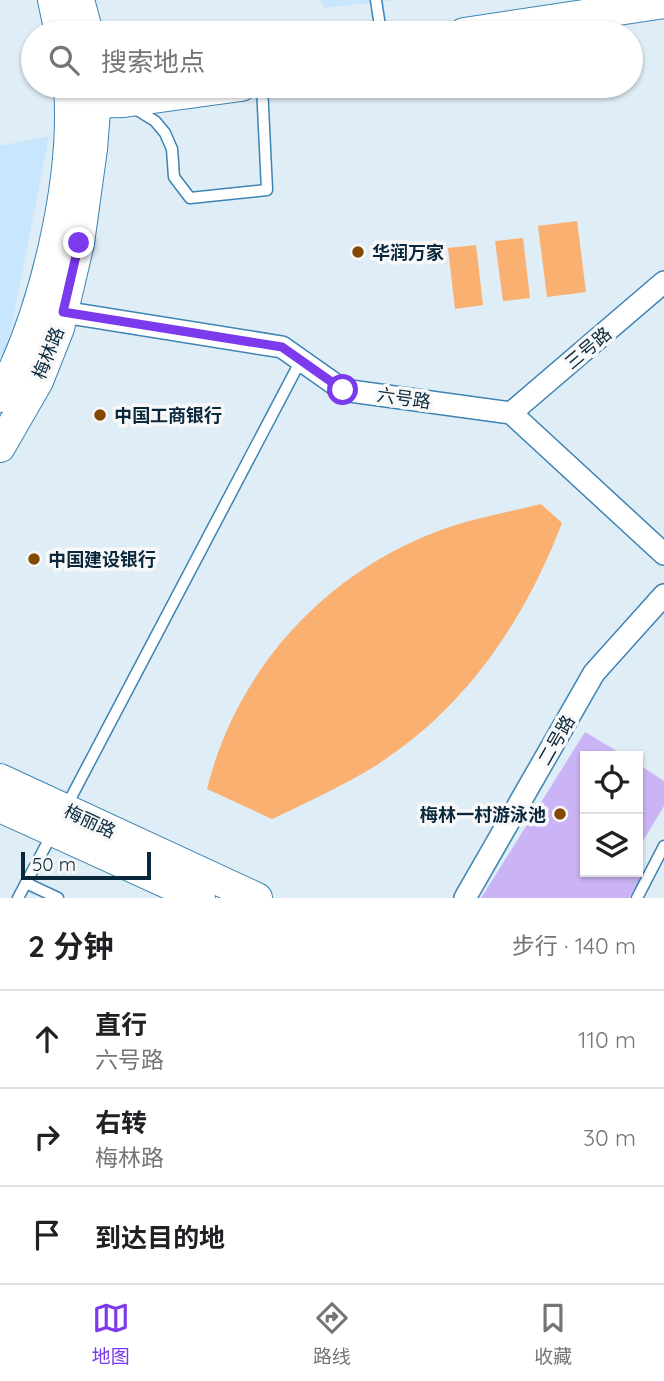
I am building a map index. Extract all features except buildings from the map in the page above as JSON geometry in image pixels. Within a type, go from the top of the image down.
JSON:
[{"type":"street","points":[[53,0],[57,21]]},
{"type":"street","points":[[547,21],[664,4]]},
{"type":"street","points":[[643,26],[664,23]]},
{"type":"street","name":"梅林路","points":[[0,397],[17,364],[34,319],[63,187],[92,98]]},
{"type":"street","name":"梅林路","points":[[0,447],[42,372],[63,312],[79,243],[94,98]]},
{"type":"street","name":"三号路","points":[[511,412],[664,282]]},
{"type":"street","name":"六号路","points":[[63,312],[282,347],[343,390],[511,412]]},
{"type":"street","points":[[511,412],[664,554]]},
{"type":"street","name":"二号路","points":[[465,898],[594,673],[664,596]]},
{"type":"street","name":"梅丽路","points":[[0,779],[59,820],[200,898]]},
{"type":"street","name":"梅丽路","points":[[0,807],[59,820],[257,898]]},
{"type":"lane","points":[[376,0],[379,21]]},
{"type":"lane","points":[[105,98],[155,121],[172,149],[174,177],[190,198],[267,190],[263,98]]},
{"type":"lane","points":[[18,898],[301,360]]},
{"type":"lane","points":[[637,898],[664,846]]},
{"type":"lane","points":[[26,883],[58,898]]},
{"type":"shaded area","points":[[320,0],[397,0],[324,8]]},
{"type":"shaded area","points":[[49,136],[3,370],[0,374],[0,146]]},
{"type":"shaded area","points":[[577,221],[586,292],[547,297],[538,226]]},
{"type":"shaded area","points":[[523,238],[530,298],[503,301],[495,241]]},
{"type":"shaded area","points":[[476,245],[483,305],[455,309],[448,248]]},
{"type":"shaded area","points":[[541,504],[562,523],[547,560],[509,629],[487,661],[463,692],[435,720],[372,768],[272,819],[207,789],[220,746],[239,706],[262,668],[289,634],[320,602],[355,575],[392,552],[433,533],[473,520]]},
{"type":"shaded area","name":"梅林一村游泳池","points":[[585,732],[617,751],[580,751],[580,877],[642,877],[629,898],[481,898]]},
{"type":"shaded area","points":[[643,767],[664,781],[664,806],[643,841]]},
{"type":"place","name":"华润万家","points":[[358,252]]},
{"type":"place","name":"中国工商银行","points":[[100,415]]},
{"type":"place","name":"中国建设银行","points":[[34,559]]},
{"type":"place","name":"梅林一村游泳池","points":[[560,814]]},
{"type":"route","points":[[79,243],[63,312],[282,347],[343,390]]}]
